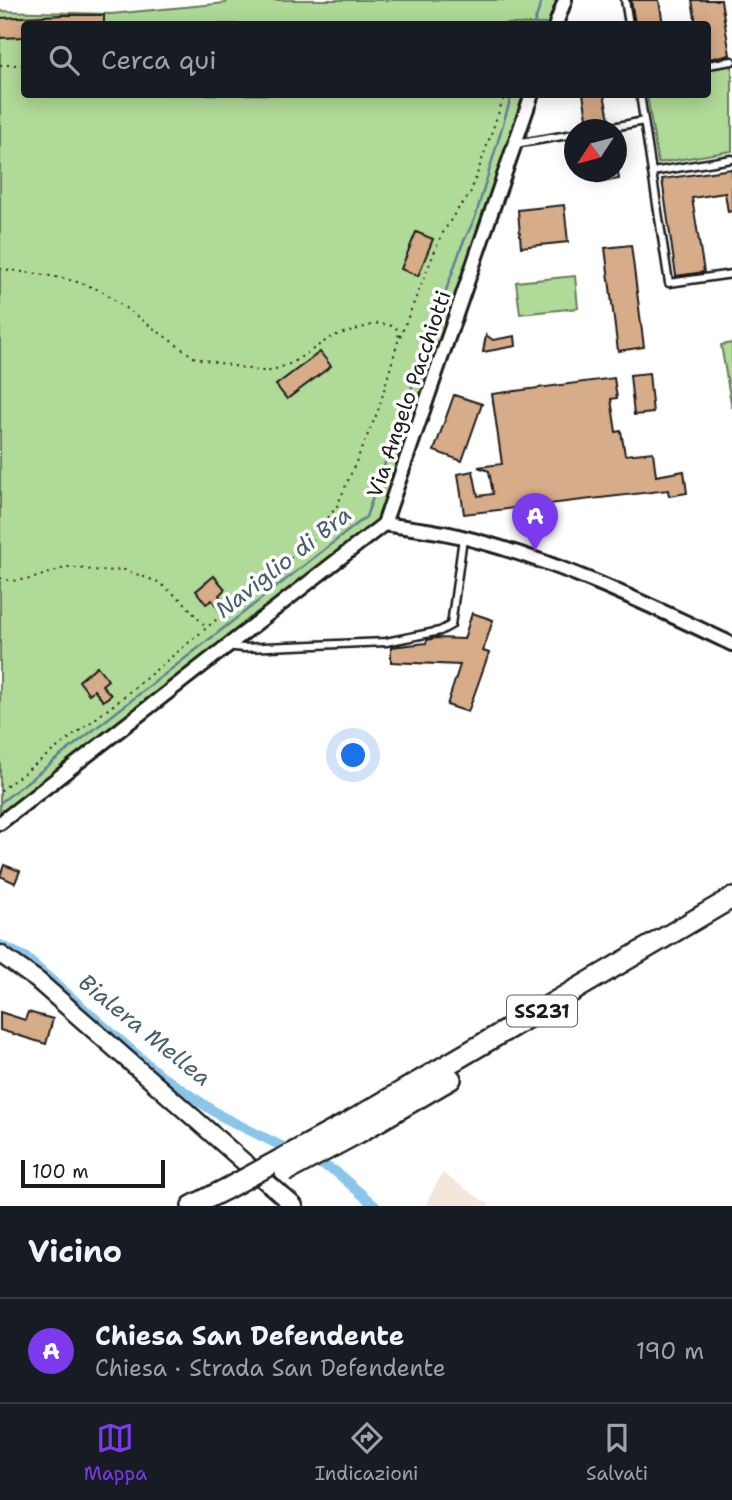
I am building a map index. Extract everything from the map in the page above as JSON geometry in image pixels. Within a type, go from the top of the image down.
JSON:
[{"type":"highway","name":"SS231","points":[[221,1206],[732,898]]},
{"type":"highway","name":"SS231","points":[[192,1206],[354,1127],[732,914]]},
{"type":"main road","points":[[0,954],[37,980],[295,1206]]},
{"type":"street","points":[[557,21],[565,0]]},
{"type":"street","name":"Via Angelo Pacchiotti","points":[[0,823],[384,524],[531,98]]},
{"type":"street","points":[[384,524],[463,537],[614,588],[732,644]]},
{"type":"lane","points":[[625,0],[628,21]]},
{"type":"lane","points":[[711,64],[732,61]]},
{"type":"lane","points":[[640,98],[669,283],[732,274]]},
{"type":"lane","points":[[627,124],[643,121]]},
{"type":"lane","points":[[515,144],[564,136]]},
{"type":"lane","points":[[652,172],[732,159]]},
{"type":"lane","points":[[225,646],[243,648],[386,642],[440,631],[452,625],[463,537]]},
{"type":"path","points":[[0,65],[21,65]]},
{"type":"path","points":[[0,791],[116,703],[312,541],[337,506],[378,411],[399,338],[441,236],[470,194],[504,98]]},
{"type":"path","points":[[0,269],[65,277],[87,284],[103,292],[195,358],[259,371],[270,371],[292,363],[333,336],[379,323],[396,327],[399,338]]},
{"type":"path","points":[[0,578],[11,581],[31,579],[68,567],[102,571],[125,570],[158,582],[183,601],[206,628]]},
{"type":"shaded area","points":[[442,1173],[491,1206],[425,1206]]},
{"type":"green space","points":[[227,0],[560,0],[553,21],[21,21],[21,98],[526,98],[378,522],[0,815],[0,11],[111,14],[226,3]]},
{"type":"green space","points":[[732,65],[732,151],[658,163],[647,98],[711,98],[711,68]]},
{"type":"green space","points":[[575,276],[578,308],[520,314],[516,282]]},
{"type":"green space","points":[[732,343],[732,408],[721,345]]},
{"type":"building","points":[[631,0],[659,0],[662,21],[634,21]]},
{"type":"building","points":[[692,0],[721,0],[730,55],[711,58],[711,21],[696,21]]},
{"type":"building","points":[[104,15],[104,21],[21,21],[21,37],[0,38],[0,18]]},
{"type":"building","points":[[584,98],[605,98],[609,119],[587,119]]},
{"type":"building","points":[[732,169],[732,211],[728,212],[725,193],[692,198],[704,272],[676,276],[662,179]]},
{"type":"building","points":[[564,205],[568,242],[521,247],[518,210]]},
{"type":"building","points":[[416,232],[433,239],[418,276],[401,269]]},
{"type":"building","points":[[631,245],[644,347],[618,351],[605,248]]},
{"type":"building","points":[[486,335],[493,340],[515,336],[516,346],[483,352]]},
{"type":"building","points":[[320,352],[331,366],[287,399],[276,385]]},
{"type":"building","points":[[649,373],[653,413],[634,415],[630,375]]},
{"type":"building","points":[[614,378],[617,398],[611,399],[616,432],[621,431],[625,455],[653,452],[656,476],[684,471],[687,493],[669,496],[668,490],[464,514],[458,474],[473,471],[478,496],[493,494],[489,471],[478,467],[502,464],[492,394]]},
{"type":"building","points":[[454,395],[482,404],[462,461],[434,451]]},
{"type":"building","points":[[214,576],[225,589],[219,595],[227,606],[220,611],[212,600],[206,604],[196,591]]},
{"type":"building","points":[[472,613],[493,620],[483,651],[489,653],[468,712],[447,705],[460,665],[391,662],[391,647],[426,643],[427,640],[436,638],[464,639]]},
{"type":"building","points":[[97,666],[108,680],[102,685],[111,695],[103,701],[94,690],[89,694],[79,681]]},
{"type":"building","points":[[4,865],[20,871],[15,883],[0,876]]},
{"type":"building","points":[[0,1012],[25,1020],[28,1012],[53,1019],[46,1044],[0,1030]]},
{"type":"waterway","name":"Naviglio di Bra","points":[[535,21],[542,0]]},
{"type":"waterway","name":"Naviglio di Bra","points":[[0,803],[366,517],[462,245],[475,218],[511,98]]},
{"type":"waterway","name":"Bialera Mellea","points":[[0,945],[25,957],[160,1075],[221,1116],[295,1153]]},
{"type":"waterway","name":"Bialera Mellea","points":[[309,1159],[335,1171],[375,1206]]},
{"type":"place","name":"Chiesa San Defendente","points":[[535,551]]}]
